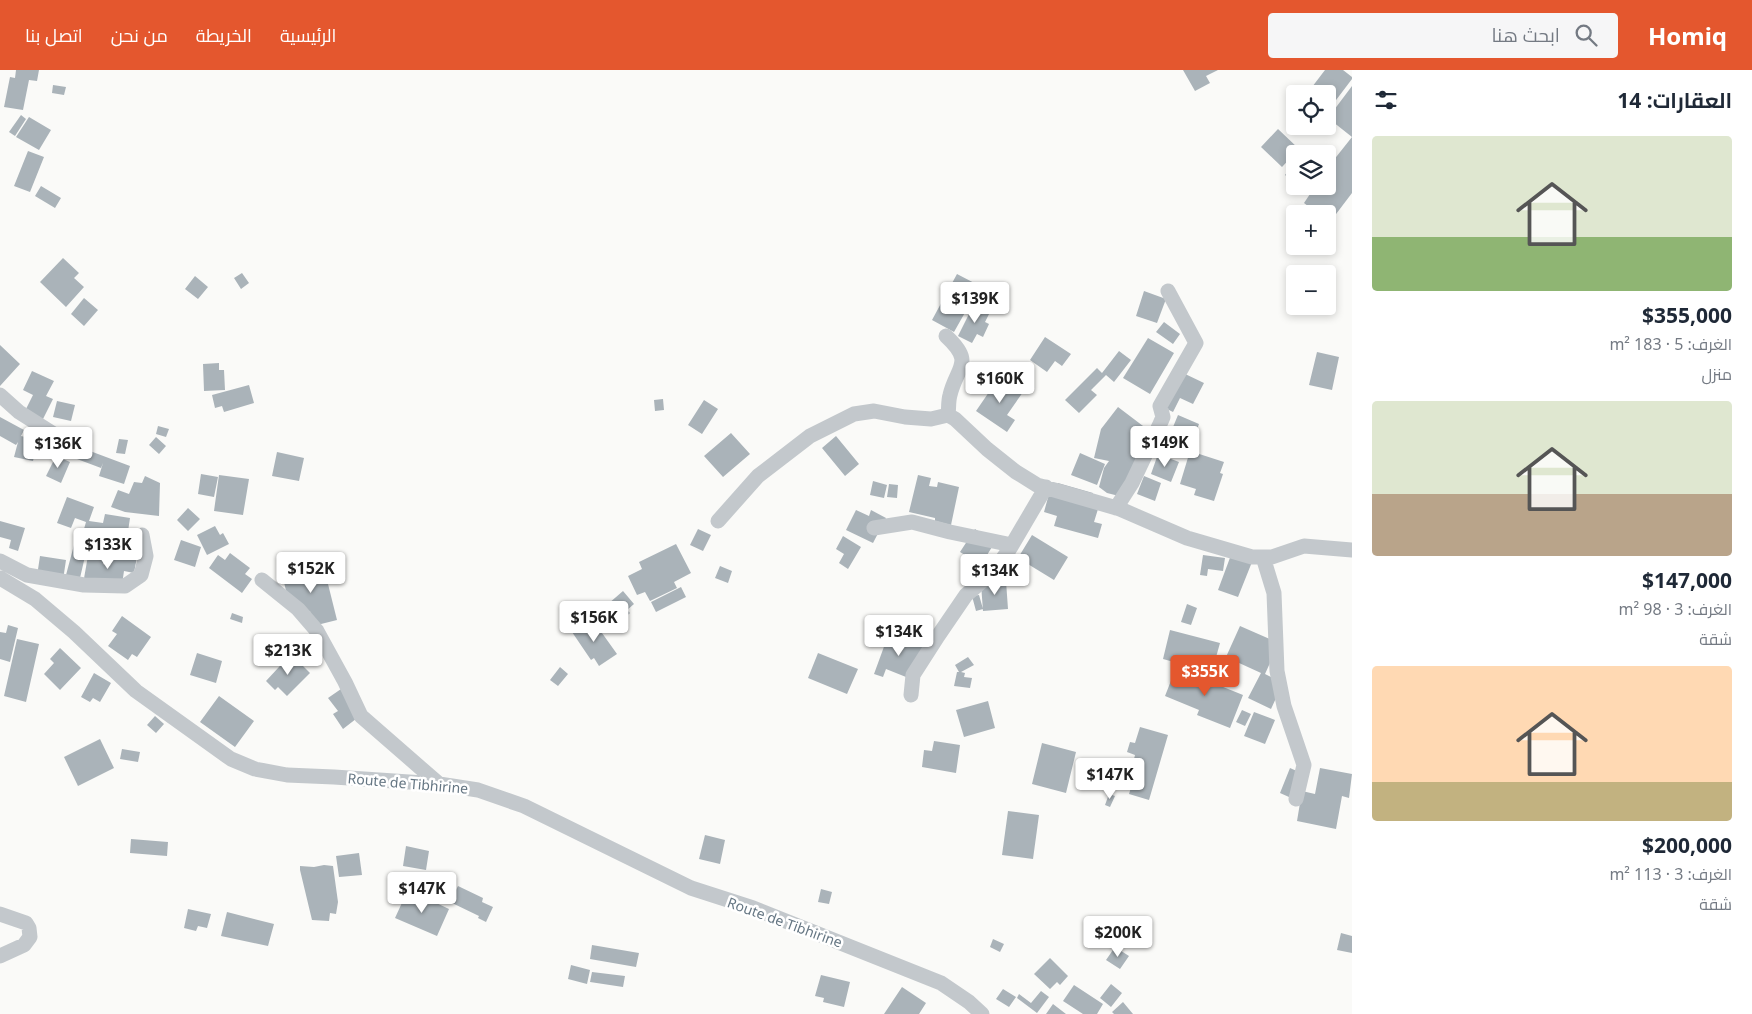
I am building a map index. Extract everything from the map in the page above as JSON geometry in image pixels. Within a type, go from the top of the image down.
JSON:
[{"type":"street","points":[[1116,508],[1132,483],[1160,424],[1163,417],[1160,406],[1196,343],[1168,291]]},
{"type":"street","points":[[946,336],[958,347],[962,361],[950,395],[948,415]]},
{"type":"street","points":[[0,395],[19,412],[60,438]]},
{"type":"street","points":[[718,521],[758,476],[810,436],[854,414],[874,411],[905,417],[931,419],[948,415],[956,419],[986,449],[1037,485],[1116,508],[1187,538],[1252,557],[1272,557],[1304,546],[1352,550]]},
{"type":"street","points":[[911,695],[913,674],[966,595],[993,572],[1012,545],[1046,487]]},
{"type":"street","points":[[874,528],[912,522],[1012,545]]},
{"type":"street","points":[[0,561],[27,575],[84,585],[125,586],[141,575],[146,556],[142,535]]},
{"type":"street","points":[[1264,557],[1274,593],[1278,671],[1284,706],[1304,764],[1296,799]]},
{"type":"street","name":"Route de Tibhirine","points":[[0,578],[35,599],[74,632],[136,691],[231,759],[255,769],[287,775],[439,784],[478,790],[524,806],[691,888],[753,908],[941,983],[969,1002],[982,1014]]},
{"type":"street","points":[[262,580],[298,609],[317,631],[361,716],[439,784]]},
{"type":"street","points":[[0,914],[26,923],[29,928],[30,937],[24,945],[0,956]]},
{"type":"building","points":[[16,70],[39,70],[37,81],[29,80],[23,110],[4,107],[10,77],[15,78]]},
{"type":"building","points":[[1183,70],[1218,70],[1206,76],[1210,83],[1195,91]]},
{"type":"building","points":[[1325,70],[1343,70],[1352,77],[1336,100],[1336,85],[1314,85]]},
{"type":"building","points":[[53,85],[66,87],[64,95],[52,93]]},
{"type":"building","points":[[1352,86],[1352,137],[1336,124],[1336,107]]},
{"type":"building","points":[[21,115],[26,119],[15,136],[9,132]]},
{"type":"building","points":[[29,117],[51,130],[39,150],[16,137]]},
{"type":"building","points":[[1278,129],[1295,145],[1286,145],[1286,163],[1282,167],[1261,147]]},
{"type":"building","points":[[1352,137],[1352,193],[1336,214],[1336,205],[1307,205],[1304,203],[1309,195],[1336,195],[1336,157]]},
{"type":"building","points":[[28,151],[44,157],[30,192],[14,186]]},
{"type":"building","points":[[41,186],[61,198],[55,208],[35,196]]},
{"type":"building","points":[[63,258],[79,273],[74,278],[84,287],[66,307],[40,282]]},
{"type":"building","points":[[242,273],[249,283],[241,289],[234,278]]},
{"type":"building","points":[[957,274],[980,286],[954,332],[932,320]]},
{"type":"building","points":[[195,276],[208,287],[198,299],[185,289]]},
{"type":"building","points":[[1144,291],[1166,299],[1157,323],[1136,316]]},
{"type":"building","points":[[84,298],[98,310],[84,326],[71,314]]},
{"type":"building","points":[[974,304],[990,312],[985,322],[989,324],[983,337],[977,334],[972,343],[958,336]]},
{"type":"building","points":[[1164,322],[1180,334],[1173,344],[1156,332]]},
{"type":"building","points":[[1045,337],[1071,354],[1062,366],[1055,361],[1047,372],[1030,360]]},
{"type":"building","points":[[1148,338],[1174,353],[1150,394],[1123,378]]},
{"type":"building","points":[[0,345],[20,364],[0,386]]},
{"type":"building","points":[[1119,351],[1131,360],[1114,382],[1106,375],[1091,390],[1097,395],[1079,413],[1065,400],[1097,368],[1102,373]]},
{"type":"building","points":[[1317,352],[1339,357],[1332,390],[1309,385]]},
{"type":"building","points":[[219,363],[219,370],[224,370],[225,390],[204,391],[203,364]]},
{"type":"building","points":[[32,371],[54,381],[46,396],[53,399],[41,423],[23,415],[33,395],[23,390]]},
{"type":"building","points":[[1181,372],[1204,383],[1193,404],[1180,398],[1173,412],[1163,407]]},
{"type":"building","points":[[1000,376],[1023,392],[1007,415],[1015,420],[1007,432],[976,411]]},
{"type":"building","points":[[249,385],[254,403],[224,412],[222,406],[215,408],[212,395]]},
{"type":"building","points":[[663,399],[664,410],[655,411],[654,400]]},
{"type":"building","points":[[704,400],[718,409],[702,434],[688,425]]},
{"type":"building","points":[[57,401],[75,405],[71,421],[53,417]]},
{"type":"building","points":[[1118,407],[1147,429],[1136,474],[1119,496],[1107,493],[1099,487],[1104,468],[1109,461],[1094,458],[1101,429]]},
{"type":"building","points":[[1178,415],[1199,424],[1190,448],[1168,439]]},
{"type":"building","points":[[0,417],[24,430],[21,436],[38,440],[33,461],[14,457],[18,442],[16,445],[0,436]]},
{"type":"building","points":[[158,426],[169,429],[166,437],[156,434]]},
{"type":"building","points":[[731,433],[750,454],[723,477],[704,456]]},
{"type":"building","points":[[836,436],[859,464],[845,476],[822,448]]},
{"type":"building","points":[[156,437],[166,446],[159,454],[149,445]]},
{"type":"building","points":[[119,439],[128,440],[125,454],[116,453]]},
{"type":"building","points":[[82,448],[130,466],[124,484],[99,476],[103,463],[101,468],[77,459]]},
{"type":"building","points":[[1190,451],[1224,462],[1220,473],[1223,474],[1214,501],[1194,495],[1196,489],[1180,484]]},
{"type":"building","points":[[277,452],[304,458],[299,481],[272,476]]},
{"type":"building","points":[[1080,453],[1105,464],[1097,485],[1071,475]]},
{"type":"building","points":[[1158,454],[1179,462],[1171,482],[1151,474]]},
{"type":"building","points":[[56,456],[70,462],[61,483],[46,476]]},
{"type":"building","points":[[201,474],[218,477],[214,497],[198,494]]},
{"type":"building","points":[[219,475],[249,479],[243,515],[214,511]]},
{"type":"building","points":[[918,475],[931,478],[929,486],[937,487],[938,482],[959,487],[951,525],[935,521],[935,518],[909,512]]},
{"type":"building","points":[[145,476],[160,483],[159,516],[125,512],[111,507],[118,490],[129,494],[134,482],[142,483]]},
{"type":"building","points":[[1144,476],[1161,483],[1155,501],[1137,494]]},
{"type":"building","points":[[873,481],[887,485],[884,498],[870,495]]},
{"type":"building","points":[[1058,483],[1093,493],[1089,507],[1098,509],[1094,522],[1102,524],[1098,538],[1054,526],[1057,516],[1044,512],[1049,494],[1054,495]]},
{"type":"building","points":[[889,484],[898,485],[897,498],[887,497]]},
{"type":"building","points":[[67,497],[94,507],[89,521],[103,523],[105,514],[130,518],[126,545],[95,541],[96,531],[84,529],[86,522],[75,518],[71,528],[57,523]]},
{"type":"building","points":[[188,508],[200,519],[188,531],[177,520]]},
{"type":"building","points":[[856,510],[869,516],[871,510],[886,518],[873,543],[846,530]]},
{"type":"building","points":[[0,521],[25,528],[18,551],[9,548],[11,540],[0,537]]},
{"type":"building","points":[[215,526],[220,535],[223,533],[229,544],[207,555],[197,535]]},
{"type":"building","points":[[698,529],[711,535],[703,551],[690,545]]},
{"type":"building","points":[[975,529],[995,542],[981,565],[960,552]]},
{"type":"building","points":[[1032,535],[1068,557],[1054,580],[1018,558]]},
{"type":"building","points":[[843,536],[861,547],[848,569],[839,563],[844,554],[836,549]]},
{"type":"building","points":[[181,540],[201,547],[195,567],[174,560]]},
{"type":"building","points":[[676,544],[691,573],[674,582],[677,588],[650,601],[645,592],[637,595],[628,576],[642,569],[639,562]]},
{"type":"building","points":[[74,545],[78,546],[77,550],[86,552],[80,578],[66,575]]},
{"type":"building","points":[[89,550],[105,553],[103,564],[110,566],[113,552],[137,557],[134,573],[124,571],[121,591],[83,584]]},
{"type":"building","points":[[230,553],[250,568],[245,574],[252,579],[242,593],[209,568],[218,555],[225,560]]},
{"type":"building","points":[[1203,555],[1225,558],[1223,571],[1208,569],[1207,576],[1200,575]]},
{"type":"building","points":[[1231,555],[1254,557],[1238,597],[1218,590]]},
{"type":"building","points":[[40,556],[66,560],[63,580],[37,576]]},
{"type":"building","points":[[323,564],[337,620],[313,626],[310,611],[296,614],[288,599],[282,574]]},
{"type":"building","points":[[720,566],[732,571],[728,583],[715,578]]},
{"type":"building","points":[[1006,581],[1008,609],[983,611],[981,584]]},
{"type":"building","points":[[681,587],[686,597],[656,612],[651,602]]},
{"type":"building","points":[[623,591],[634,604],[627,610],[630,613],[622,620],[608,604]]},
{"type":"building","points":[[979,595],[983,609],[976,611],[972,596]]},
{"type":"building","points":[[1187,604],[1197,608],[1191,625],[1181,622]]},
{"type":"building","points":[[232,613],[243,617],[242,623],[230,619]]},
{"type":"building","points":[[122,616],[151,637],[137,657],[132,654],[128,660],[108,646],[117,634],[112,631]]},
{"type":"building","points":[[592,619],[617,654],[599,666],[594,658],[591,660],[572,632]]},
{"type":"building","points":[[8,625],[18,628],[10,662],[0,659],[0,632],[6,633]]},
{"type":"building","points":[[1240,626],[1279,643],[1265,674],[1283,683],[1271,709],[1248,698],[1261,673],[1226,657]]},
{"type":"building","points":[[1170,630],[1220,643],[1211,675],[1194,671],[1197,659],[1184,656],[1181,664],[1163,659]]},
{"type":"building","points":[[889,633],[924,647],[911,679],[886,669],[883,677],[874,674]]},
{"type":"building","points":[[17,639],[39,644],[26,702],[4,696]]},
{"type":"building","points":[[60,648],[81,668],[60,690],[44,674],[54,663],[50,659]]},
{"type":"building","points":[[197,653],[222,661],[216,683],[190,675]]},
{"type":"building","points":[[818,653],[858,669],[847,694],[808,678]]},
{"type":"building","points":[[291,654],[310,673],[287,696],[278,687],[275,690],[266,681]]},
{"type":"building","points":[[968,657],[974,665],[961,672],[965,673],[964,677],[972,678],[970,688],[954,686],[957,672],[959,672],[955,665]]},
{"type":"building","points":[[560,667],[568,674],[558,686],[550,680]]},
{"type":"building","points":[[1176,668],[1243,695],[1230,728],[1197,715],[1199,710],[1165,696]]},
{"type":"building","points":[[94,673],[111,683],[100,702],[93,698],[90,702],[81,697]]},
{"type":"building","points":[[341,689],[361,715],[343,729],[333,714],[338,711],[328,698]]},
{"type":"building","points":[[219,696],[254,721],[235,747],[200,722]]},
{"type":"building","points":[[988,701],[995,728],[964,737],[956,710]]},
{"type":"building","points":[[1242,710],[1251,714],[1245,726],[1236,722]]},
{"type":"building","points":[[1254,712],[1275,720],[1265,744],[1244,736]]},
{"type":"building","points":[[155,716],[164,724],[156,733],[147,725]]},
{"type":"building","points":[[1140,727],[1168,735],[1149,800],[1129,794],[1137,768],[1132,767],[1135,755],[1127,752],[1130,742],[1135,743]]},
{"type":"building","points":[[100,739],[114,768],[78,786],[64,757]]},
{"type":"building","points":[[934,741],[960,745],[956,773],[922,767],[924,750],[932,751]]},
{"type":"building","points":[[1042,743],[1076,752],[1066,793],[1032,784]]},
{"type":"building","points":[[122,749],[140,752],[138,762],[120,759]]},
{"type":"building","points":[[1290,768],[1299,772],[1289,797],[1280,793]]},
{"type":"building","points":[[1320,768],[1352,774],[1349,798],[1342,796],[1336,829],[1297,821],[1302,791],[1315,794]]},
{"type":"building","points":[[1109,794],[1115,796],[1110,807],[1105,805]]},
{"type":"building","points":[[1008,811],[1039,815],[1033,859],[1002,855]]},
{"type":"building","points":[[705,835],[725,840],[720,864],[699,859]]},
{"type":"building","points":[[131,839],[168,842],[167,856],[130,853]]},
{"type":"building","points":[[406,846],[429,851],[426,870],[403,866]]},
{"type":"building","points":[[359,853],[362,875],[339,877],[336,856]]},
{"type":"building","points":[[300,866],[314,867],[333,866],[338,902],[336,914],[330,913],[329,921],[312,920]]},
{"type":"building","points":[[458,886],[483,898],[482,902],[493,907],[486,922],[478,918],[479,916],[450,902]]},
{"type":"building","points":[[821,889],[832,892],[829,904],[818,902]]},
{"type":"building","points":[[406,894],[426,903],[428,899],[449,909],[437,936],[395,918]]},
{"type":"building","points":[[188,909],[211,914],[207,928],[198,926],[196,931],[184,928]]},
{"type":"building","points":[[227,912],[274,924],[268,946],[221,936]]},
{"type":"building","points":[[1341,933],[1352,936],[1352,953],[1337,950]]},
{"type":"building","points":[[993,939],[1004,944],[1000,952],[990,947]]},
{"type":"building","points":[[592,945],[639,953],[636,967],[590,959]]},
{"type":"building","points":[[1115,947],[1129,956],[1120,969],[1106,960]]},
{"type":"building","points":[[1050,958],[1068,976],[1060,985],[1057,982],[1050,989],[1034,974]]},
{"type":"building","points":[[571,965],[590,970],[587,984],[568,979]]},
{"type":"building","points":[[592,972],[625,976],[623,987],[590,982]]},
{"type":"building","points":[[821,975],[850,982],[844,1007],[823,1002],[824,998],[815,996]]},
{"type":"building","points":[[1111,984],[1122,993],[1111,1007],[1100,998]]},
{"type":"building","points":[[1074,985],[1103,1004],[1097,1014],[1083,1014],[1063,1001]]},
{"type":"building","points":[[902,987],[926,1003],[919,1014],[884,1014]]},
{"type":"building","points":[[1003,989],[1016,997],[1009,1007],[996,999]]},
{"type":"building","points":[[1041,991],[1049,997],[1037,1013],[1017,998],[1019,994],[1031,1003]]},
{"type":"building","points":[[1123,1002],[1133,1014],[1114,1014],[1112,1012]]},
{"type":"building","points":[[1053,1004],[1066,1014],[1046,1014]]}]
